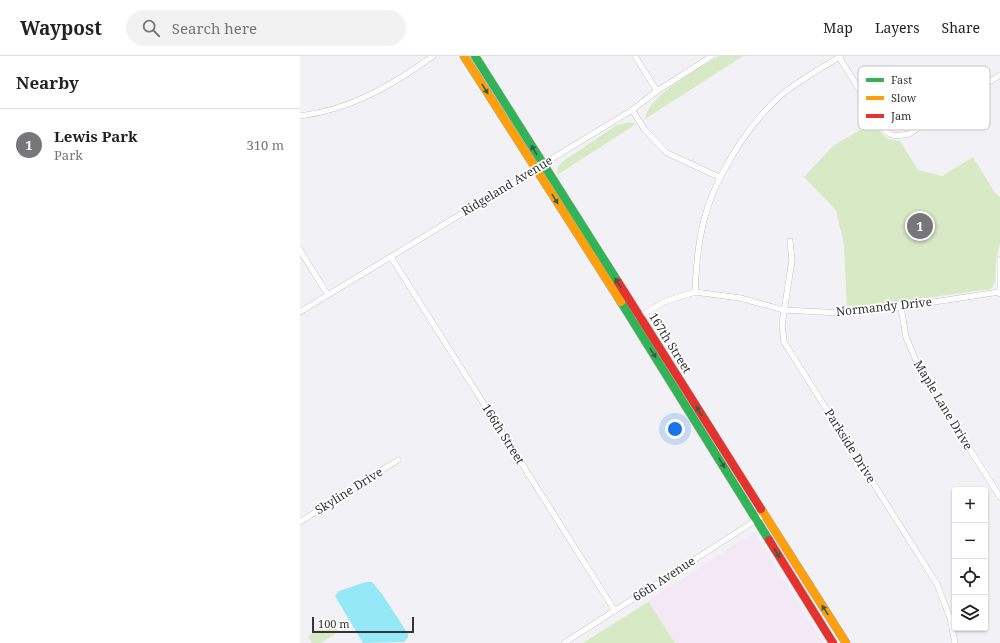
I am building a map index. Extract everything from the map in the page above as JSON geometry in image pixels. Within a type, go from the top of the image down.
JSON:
[{"type":"main road","name":"167th Street","points":[[464,56],[539,166],[636,318],[760,518],[833,643]]},
{"type":"main road","name":"167th Street","points":[[475,56],[539,166]]},
{"type":"main road","name":"167th Street","points":[[760,518],[846,643]]},
{"type":"street","points":[[300,116],[320,113],[366,97],[389,86],[433,56]]},
{"type":"street","points":[[635,56],[657,91]]},
{"type":"street","name":"Ridgeland Avenue","points":[[300,312],[632,110],[657,91],[712,56]]},
{"type":"street","points":[[695,292],[697,260],[702,227],[720,177],[739,145],[780,96],[840,57],[858,87]]},
{"type":"street","points":[[990,81],[1000,75]]},
{"type":"street","points":[[632,110],[645,130],[667,153],[720,177]]},
{"type":"street","points":[[885,130],[893,137],[909,134],[915,130]]},
{"type":"street","name":"Parkside Drive","points":[[790,241],[792,260],[782,325],[784,342],[937,584],[950,618],[955,643]]},
{"type":"street","points":[[300,250],[328,295]]},
{"type":"street","name":"166th Street","points":[[391,257],[614,611]]},
{"type":"street","points":[[1000,259],[1000,293]]},
{"type":"street","name":"Normandy Drive","points":[[636,318],[666,301],[695,292],[740,298],[784,310],[842,313],[901,307],[1000,293]]},
{"type":"street","name":"Maple Lane Drive","points":[[901,307],[906,337],[918,366],[1000,497]]},
{"type":"street","name":"Skyline Drive","points":[[300,522],[398,460]]},
{"type":"street","name":"66th Avenue","points":[[564,643],[760,518]]},
{"type":"shaded area","points":[[754,532],[823,643],[675,643],[648,601]]},
{"type":"green space","points":[[719,56],[743,56],[645,119],[655,100],[676,83]]},
{"type":"green space","points":[[631,122],[636,124],[557,175],[558,167],[562,162],[617,125]]},
{"type":"green space","points":[[860,130],[879,130],[887,138],[900,141],[918,170],[942,176],[973,157],[995,193],[1000,197],[1000,243],[996,259],[995,282],[991,289],[847,309],[844,245],[836,210],[804,177],[833,146]]},
{"type":"green space","points":[[648,602],[675,643],[583,643]]},
{"type":"green space","points":[[331,621],[338,632],[321,643],[312,643],[308,636]]},
{"type":"water","points":[[366,582],[372,582],[382,594],[408,634],[408,637],[404,642],[363,643],[335,596],[339,591]]},
{"type":"traffic: fast","points":[[475,56],[618,282]]},
{"type":"traffic: fast","points":[[621,302],[769,540]]},
{"type":"traffic: slow","points":[[464,56],[621,302]]},
{"type":"traffic: slow","points":[[761,509],[846,643]]},
{"type":"traffic: jam","points":[[618,282],[761,509]]},
{"type":"traffic: jam","points":[[769,540],[833,643]]},
{"type":"place","name":"Lewis Park","points":[[920,226]]}]
